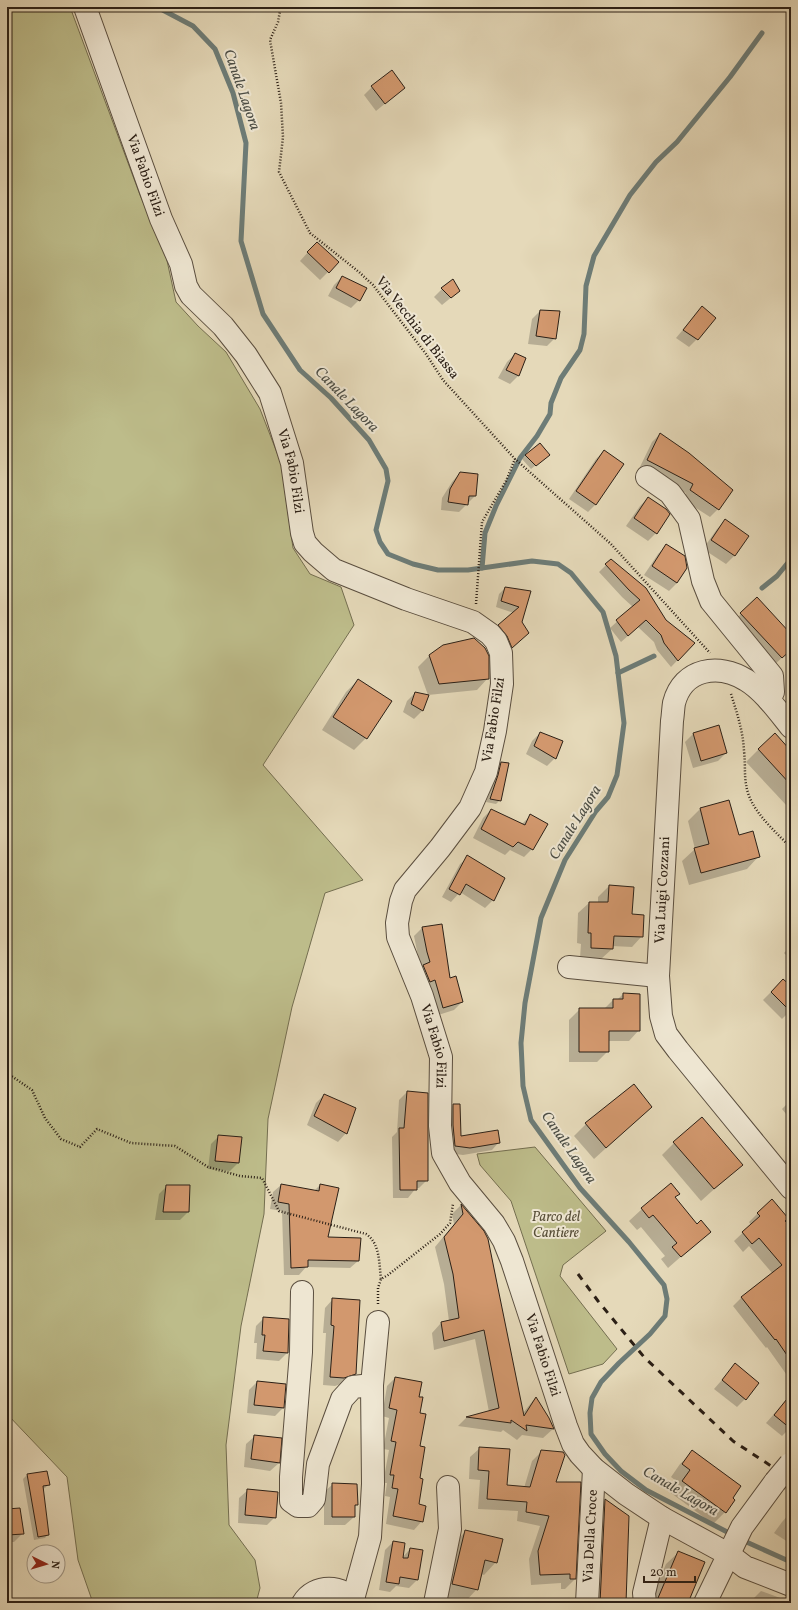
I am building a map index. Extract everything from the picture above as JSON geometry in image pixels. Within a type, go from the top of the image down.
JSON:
[{"type":"street","name":"Via Fabio Filzi","points":[[85,7],[161,218],[181,264],[186,286],[191,295],[223,326],[246,355],[270,393],[292,463],[302,533],[306,543],[322,561],[334,570],[406,599],[473,622],[490,634],[496,641],[500,653],[502,684],[495,731],[486,772],[470,808],[440,848],[405,890],[398,916],[398,937],[422,996],[441,1058],[440,1126],[443,1153],[460,1183],[494,1224],[504,1241],[573,1444],[580,1454],[594,1469],[626,1494],[662,1518],[728,1554]]},
{"type":"street","points":[[647,477],[670,493],[689,519],[703,581],[711,601],[772,676],[773,692],[770,700]]},
{"type":"street","name":"Via Luigi Cozzani","points":[[791,727],[770,700],[748,680],[732,672],[722,670],[703,671],[692,677],[681,687],[674,702],[658,976],[661,1016],[666,1034],[791,1188]]},
{"type":"street","points":[[569,967],[658,976]]},
{"type":"street","points":[[302,1292],[302,1352],[291,1477],[291,1501],[298,1506],[308,1506],[314,1499],[318,1464],[342,1399],[353,1387],[372,1385]]},
{"type":"street","points":[[303,1603],[307,1596],[312,1592],[330,1588],[346,1594],[354,1601],[370,1537],[372,1484],[372,1385],[378,1322]]},
{"type":"street","points":[[705,1603],[742,1527],[775,1482],[791,1464]]},
{"type":"street","name":"Via Della Croce","points":[[587,1603],[594,1469]]},
{"type":"street","points":[[435,1603],[450,1529],[448,1487]]},
{"type":"street","points":[[645,1603],[644,1593],[662,1518]]},
{"type":"street","points":[[728,1554],[745,1567],[791,1585]]},
{"type":"path","name":"Via Vecchia di Biassa","points":[[278,7],[280,11],[278,22],[270,40],[277,77],[283,137],[279,172],[310,233],[373,285],[426,354],[443,380],[515,459],[611,544],[712,654],[722,670],[740,723],[744,751],[744,778],[750,797],[756,809],[791,848]]},
{"type":"path","points":[[476,584],[482,522],[506,481],[515,459]]},
{"type":"path","points":[[7,1073],[32,1090],[45,1118],[61,1139],[80,1147],[97,1129],[131,1143],[175,1146],[208,1167],[240,1176],[262,1178],[279,1211],[366,1234],[372,1239],[378,1255],[381,1279],[378,1288],[378,1322]]},
{"type":"path","points":[[381,1279],[440,1234],[450,1223],[454,1200]]},
{"type":"green space","points":[[7,7],[70,7],[140,195],[166,256],[176,302],[198,326],[226,352],[260,409],[281,463],[293,548],[310,574],[341,587],[354,625],[263,765],[363,880],[325,893],[292,1007],[268,1119],[264,1214],[241,1326],[226,1445],[229,1525],[255,1560],[260,1588],[256,1603],[93,1603],[78,1560],[67,1477],[7,1414]]},
{"type":"green space","name":"Parco del Cantiere","points":[[535,1147],[606,1231],[563,1265],[560,1276],[617,1349],[603,1364],[569,1374],[511,1201],[480,1165],[477,1154]]},
{"type":"building","points":[[392,70],[405,88],[385,104],[371,86]]},
{"type":"building","points":[[317,242],[339,262],[329,273],[307,252]]},
{"type":"building","points":[[342,276],[367,288],[360,301],[336,288]]},
{"type":"building","points":[[453,279],[460,291],[451,298],[441,288]]},
{"type":"building","points":[[702,306],[716,318],[698,340],[683,330]]},
{"type":"building","points":[[540,310],[560,311],[556,339],[536,336]]},
{"type":"building","points":[[515,353],[526,358],[519,376],[506,370]]},
{"type":"building","points":[[660,433],[689,453],[733,490],[719,510],[690,490],[693,484],[647,460]]},
{"type":"building","points":[[540,443],[550,455],[536,466],[525,455]]},
{"type":"building","points":[[604,450],[624,464],[596,505],[576,491]]},
{"type":"building","points":[[460,472],[478,474],[476,496],[469,496],[468,505],[448,502],[450,489]]},
{"type":"building","points":[[648,497],[666,509],[670,514],[657,534],[634,518]]},
{"type":"building","points":[[725,519],[749,536],[735,556],[711,540]]},
{"type":"building","points":[[666,544],[685,556],[687,568],[677,583],[652,566]]},
{"type":"building","points":[[611,559],[646,588],[666,620],[695,643],[678,661],[664,643],[661,635],[646,620],[628,636],[616,620],[640,600],[605,564]]},
{"type":"building","points":[[505,587],[531,591],[522,622],[529,633],[512,648],[507,636],[498,625],[519,607],[501,601]]},
{"type":"building","points":[[757,597],[791,634],[791,650],[782,658],[740,613]]},
{"type":"building","points":[[474,638],[485,648],[489,656],[489,679],[439,684],[429,655],[443,645]]},
{"type":"building","points":[[358,679],[392,701],[367,739],[333,717]]},
{"type":"building","points":[[415,692],[429,695],[423,711],[411,704]]},
{"type":"building","points":[[719,725],[727,753],[701,761],[693,733]]},
{"type":"building","points":[[540,732],[563,741],[556,759],[534,746]]},
{"type":"building","points":[[775,733],[791,751],[791,785],[758,749]]},
{"type":"building","points":[[501,762],[509,763],[501,801],[490,799]]},
{"type":"building","points":[[729,800],[739,835],[753,831],[760,857],[701,873],[694,848],[709,844],[700,808]]},
{"type":"building","points":[[491,809],[525,825],[530,814],[548,824],[533,850],[518,842],[513,847],[481,829]]},
{"type":"building","points":[[467,855],[505,878],[494,901],[466,884],[460,895],[449,889]]},
{"type":"building","points":[[609,885],[634,887],[632,914],[644,915],[643,937],[614,936],[613,949],[591,948],[591,933],[588,933],[589,902],[608,902]]},
{"type":"building","points":[[442,924],[450,978],[456,976],[463,1002],[443,1008],[435,980],[430,982],[423,965],[430,962],[422,927]]},
{"type":"building","points":[[783,979],[791,986],[791,1012],[771,992]]},
{"type":"building","points":[[623,993],[640,994],[640,1031],[609,1031],[609,1052],[579,1052],[579,1008],[613,1008],[613,999],[623,999]]},
{"type":"building","points":[[634,1084],[652,1107],[606,1148],[585,1123]]},
{"type":"building","points":[[407,1091],[428,1093],[428,1181],[417,1181],[417,1190],[400,1190],[399,1128],[404,1128]]},
{"type":"building","points":[[324,1094],[356,1108],[347,1134],[314,1116]]},
{"type":"building","points":[[453,1104],[460,1104],[461,1136],[498,1130],[500,1143],[470,1148],[455,1146]]},
{"type":"building","points":[[702,1117],[743,1165],[714,1189],[673,1142]]},
{"type":"building","points":[[218,1135],[242,1137],[239,1163],[215,1161]]},
{"type":"building","points":[[671,1183],[680,1194],[675,1197],[697,1224],[701,1220],[711,1232],[681,1257],[672,1247],[677,1243],[653,1215],[649,1218],[641,1208]]},
{"type":"building","points":[[281,1184],[319,1191],[320,1184],[339,1188],[328,1237],[361,1238],[359,1261],[308,1260],[308,1267],[291,1268],[289,1204],[278,1202]]},
{"type":"building","points":[[166,1185],[190,1185],[189,1212],[163,1212]]},
{"type":"building","points":[[772,1199],[788,1218],[785,1221],[791,1227],[791,1361],[776,1339],[775,1340],[741,1297],[782,1265],[759,1238],[752,1244],[742,1232],[760,1216],[757,1213]]},
{"type":"building","points":[[461,1204],[484,1231],[488,1239],[524,1416],[536,1397],[554,1429],[526,1425],[527,1431],[511,1420],[511,1423],[466,1417],[499,1408],[484,1330],[444,1341],[441,1322],[459,1318],[453,1274],[444,1237],[463,1214]]},
{"type":"building","points":[[332,1298],[360,1300],[356,1374],[344,1378],[330,1377],[334,1326],[331,1325]]},
{"type":"building","points":[[263,1317],[289,1319],[288,1353],[263,1351],[265,1335],[262,1335]]},
{"type":"building","points":[[735,1363],[759,1383],[746,1400],[722,1380]]},
{"type":"building","points":[[395,1377],[422,1382],[419,1397],[423,1397],[420,1413],[426,1414],[420,1446],[425,1447],[420,1478],[423,1479],[419,1504],[426,1506],[423,1522],[393,1516],[398,1489],[392,1488],[394,1475],[390,1475],[396,1442],[391,1441],[397,1410],[389,1408]]},
{"type":"building","points":[[257,1381],[286,1384],[284,1408],[254,1405]]},
{"type":"building","points":[[791,1394],[791,1429],[774,1415]]},
{"type":"building","points":[[254,1435],[282,1438],[280,1463],[251,1459]]},
{"type":"building","points":[[479,1447],[510,1449],[507,1485],[530,1487],[541,1450],[563,1452],[565,1455],[556,1482],[581,1482],[576,1579],[570,1579],[570,1574],[540,1575],[538,1551],[549,1516],[526,1512],[527,1502],[487,1499],[489,1471],[478,1470]]},
{"type":"building","points":[[692,1450],[741,1486],[733,1498],[735,1500],[726,1513],[682,1481],[690,1470],[682,1464]]},
{"type":"building","points":[[47,1471],[50,1485],[43,1486],[49,1535],[38,1537],[27,1474]]},
{"type":"building","points":[[332,1483],[357,1484],[358,1505],[355,1505],[355,1517],[332,1517]]},
{"type":"building","points":[[247,1489],[278,1492],[276,1518],[245,1515]]},
{"type":"building","points":[[605,1499],[629,1516],[626,1603],[600,1603]]},
{"type":"building","points":[[20,1508],[24,1534],[7,1535],[7,1509]]},
{"type":"building","points":[[465,1530],[503,1539],[497,1563],[485,1560],[478,1590],[452,1584]]},
{"type":"building","points":[[393,1541],[405,1543],[403,1558],[408,1558],[410,1548],[423,1550],[418,1580],[400,1577],[399,1584],[386,1582]]},
{"type":"building","points":[[678,1551],[705,1562],[688,1603],[669,1603],[658,1598]]},
{"type":"waterway","name":"Canale Lagora","points":[[157,7],[193,26],[215,49],[233,93],[246,143],[241,241],[263,314],[300,370],[331,398],[369,440],[386,469],[388,481],[376,530],[380,542],[388,554],[413,564],[438,570],[468,570],[532,561],[558,564],[571,573],[603,612],[616,656],[624,723],[617,775],[608,797],[596,811],[565,860],[541,918],[525,1003],[521,1043],[523,1086],[531,1120],[580,1188],[629,1242],[664,1285],[667,1299],[665,1316],[650,1334],[601,1382],[592,1398],[590,1413],[591,1434],[605,1454],[621,1471],[646,1490],[733,1535]]},
{"type":"waterway","points":[[482,568],[485,533],[496,506],[520,458],[537,436],[550,414],[551,403],[561,378],[580,350],[584,334],[586,286],[594,256],[630,195],[656,162],[677,142],[730,77],[762,33]]},
{"type":"waterway","points":[[762,588],[777,576],[791,559]]},
{"type":"waterway","points":[[618,673],[654,656]]},
{"type":"waterway","name":"Canale Lagora","points":[[742,1540],[791,1562]]},
{"type":"railway","points":[[578,1274],[644,1357],[733,1441],[791,1479]]}]
